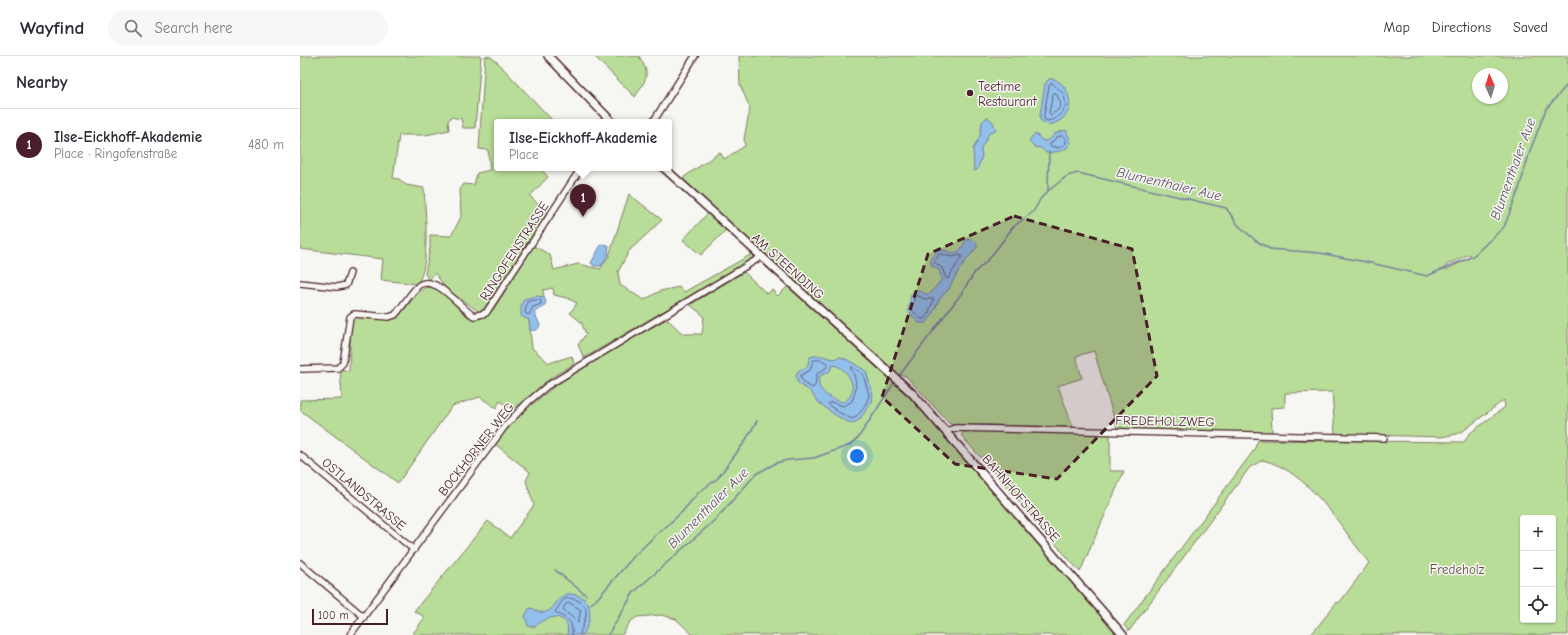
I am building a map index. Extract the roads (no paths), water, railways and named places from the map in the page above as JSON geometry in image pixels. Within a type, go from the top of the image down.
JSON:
[{"type":"street","points":[[548,56],[609,119]]},
{"type":"street","points":[[654,119],[695,56]]},
{"type":"street","name":"RINGOFENSTRASSE","points":[[300,369],[338,368],[343,363],[350,317],[354,314],[389,317],[395,315],[420,285],[429,283],[437,285],[467,312],[474,316],[486,313],[579,171]]},
{"type":"street","name":"AM STEENDING","points":[[667,171],[898,380]]},
{"type":"street","name":"BOCKHORNER WEG","points":[[350,635],[505,426],[528,402],[558,379],[761,257]]},
{"type":"street","points":[[300,283],[337,287],[346,285],[350,273]]},
{"type":"street","name":"BAHNHOFSTRASSE","points":[[898,380],[946,430],[1123,635]]},
{"type":"street","name":"FREDEHOLZWEG","points":[[946,430],[955,428],[1384,438]]},
{"type":"street","name":"OSTLANDSTRASSE","points":[[300,455],[414,550]]},
{"type":"street","points":[[300,563],[364,617]]},
{"type":"water","points":[[1049,79],[1056,80],[1062,84],[1069,98],[1069,107],[1066,114],[1059,121],[1048,125],[1040,120],[1040,115],[1045,84]]},
{"type":"water","points":[[987,117],[993,122],[996,130],[990,132],[981,148],[982,157],[977,170],[974,171],[973,149],[980,136],[982,122]]},
{"type":"water","points":[[1066,130],[1071,142],[1064,150],[1046,153],[1041,148],[1034,147],[1029,142],[1032,136],[1036,134],[1043,141],[1050,139],[1054,134]]},
{"type":"water","points":[[971,239],[977,243],[977,247],[960,268],[948,290],[939,300],[931,317],[926,323],[919,323],[908,311],[911,294],[917,290],[929,295],[942,279],[939,270],[931,265],[931,258],[939,250],[958,252],[966,240]]},
{"type":"water","points":[[606,244],[609,246],[608,255],[601,266],[594,266],[591,263],[601,245]]},
{"type":"water","points":[[536,296],[544,297],[546,302],[544,307],[534,312],[540,325],[539,327],[536,330],[530,330],[529,320],[521,316],[521,306],[524,299]]},
{"type":"water","points":[[823,356],[833,359],[840,357],[866,371],[873,395],[872,402],[859,420],[853,423],[848,422],[835,415],[818,402],[810,391],[798,383],[796,376],[798,371],[807,367],[810,357]],"holes":[[[834,365],[845,372],[852,383],[851,394],[848,399],[843,402],[825,394],[819,386],[820,376],[830,371]]]},
{"type":"water","points":[[566,594],[582,597],[587,602],[590,614],[587,628],[583,635],[567,635],[568,628],[566,622],[557,618],[545,620],[535,627],[528,626],[525,616],[529,609],[531,608],[538,612],[548,611]]},
{"type":"waterway","name":"Blumenthaler Aue","points":[[899,376],[961,294],[975,272],[990,258],[1013,227],[1033,212],[1041,198],[1048,191],[1067,176],[1078,173],[1226,208],[1238,225],[1255,240],[1270,249],[1320,253],[1427,276],[1473,256],[1504,227],[1519,189],[1530,151],[1546,109],[1568,84]]},
{"type":"waterway","points":[[1048,190],[1049,152]]},
{"type":"waterway","name":"Blumenthaler Aue","points":[[608,635],[634,592],[716,519],[756,474],[776,463],[788,460],[814,458],[850,445],[858,438],[894,383]]},
{"type":"waterway","points":[[660,532],[681,513],[699,492],[717,479],[744,443],[757,421]]},
{"type":"waterway","points":[[589,605],[596,600],[635,555],[658,533]]},
{"type":"waterway","points":[[555,570],[586,595]]},
{"type":"place","name":"Teetime Restaurant","points":[[970,93]]},
{"type":"place","name":"Ilse-Eickhoff-Akademie","points":[[583,217]]},
{"type":"park label","name":"Fredeholz","points":[[1457,569]]}]
